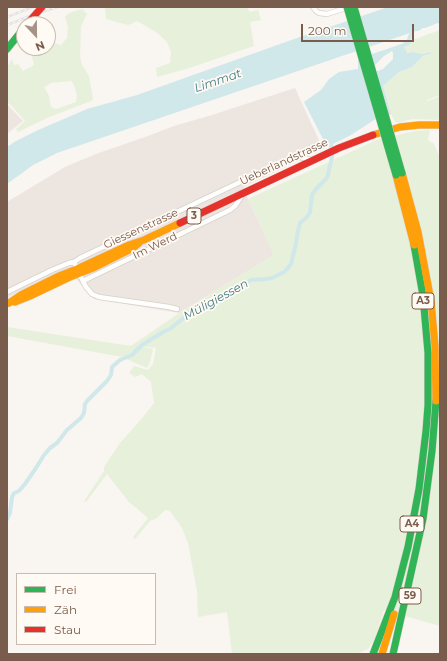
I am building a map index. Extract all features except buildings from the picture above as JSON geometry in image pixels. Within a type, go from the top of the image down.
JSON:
[{"type":"main road","points":[[34,16],[42,7]]},
{"type":"main road","name":"A3","points":[[347,7],[416,225],[431,301],[435,353],[436,399],[426,499],[416,553]]},
{"type":"main road","name":"A3","points":[[354,7],[399,174],[420,276],[425,316],[428,371],[426,431],[428,439],[425,464],[412,540],[382,654]]},
{"type":"main road","points":[[7,49],[16,38]]},
{"type":"main road","name":"Ueberlandstrasse","points":[[8,304],[30,296],[76,268],[144,240],[339,148],[368,136],[395,128],[418,125],[440,125]]},
{"type":"main road","name":"A4","points":[[372,654],[395,597],[406,553],[419,489],[426,431]]},
{"type":"main road","points":[[393,654],[416,553]]},
{"type":"main road","name":"59","points":[[397,654],[417,561],[416,553]]},
{"type":"street","points":[[313,7],[319,13],[327,14],[350,7]]},
{"type":"street","name":"Giessenstrasse","points":[[7,292],[69,263],[76,268],[90,253],[318,145]]},
{"type":"street","points":[[295,156],[307,160],[313,160]]},
{"type":"street","name":"Im Werd","points":[[82,281],[230,210],[234,207],[243,193]]},
{"type":"street","points":[[76,268],[82,281],[92,294],[99,297],[169,307],[177,310]]},
{"type":"shaded area","points":[[295,88],[323,149],[244,187],[274,255],[179,313],[94,299],[67,269],[7,298],[7,202],[65,167],[96,154],[174,126]]},
{"type":"shaded area","points":[[7,104],[23,121],[7,134]]},
{"type":"green space","points":[[105,7],[248,7],[249,12],[258,10],[261,20],[250,22],[254,46],[186,69],[157,77],[156,68],[170,63],[171,52],[167,42],[156,32],[137,21],[128,25],[106,19]]},
{"type":"green space","points":[[82,9],[87,14],[81,26],[80,56],[82,65],[89,76],[93,99],[49,117],[18,132],[16,129],[25,121],[7,102],[7,67],[12,59],[14,65],[18,64],[23,71],[34,65],[32,56],[56,56],[56,44],[61,45],[67,38],[68,27],[65,17],[69,13]],"holes":[[[72,81],[77,95],[76,102],[56,109],[51,107],[49,96],[44,87],[51,83]]]},
{"type":"green space","points":[[440,30],[440,95],[427,100],[428,101],[440,96],[440,120],[413,119],[396,123],[391,114],[383,86],[399,72],[412,67],[423,56],[429,55],[430,52],[423,54],[413,52],[408,53],[404,47],[411,43],[410,41]]},
{"type":"green space","points":[[430,130],[428,140],[434,144],[440,158],[440,626],[384,610],[375,638],[368,649],[356,654],[232,654],[227,612],[198,617],[197,591],[188,543],[182,528],[170,511],[165,510],[157,518],[150,521],[135,539],[133,537],[148,518],[129,502],[107,474],[86,502],[84,501],[120,443],[154,403],[151,382],[142,374],[135,377],[129,373],[134,366],[148,370],[153,364],[156,348],[135,346],[153,349],[150,362],[148,362],[150,363],[147,368],[122,357],[7,336],[7,327],[131,346],[179,313],[274,255],[248,199],[381,138],[416,131]]},
{"type":"water","name":"Limmat","points":[[388,7],[440,7],[440,24],[438,23],[423,28],[418,31],[57,153],[33,165],[7,184],[7,147],[36,131],[87,109],[137,95]]},
{"type":"water","points":[[410,41],[411,43],[409,45],[404,47],[408,53],[413,52],[423,54],[430,52],[431,54],[423,56],[412,67],[399,72],[383,86],[391,114],[374,120],[351,135],[327,147],[304,102],[321,90],[329,79],[339,72],[358,69],[358,59]],"holes":[[[392,51],[393,59],[383,69],[372,73],[375,65],[384,56]]]},
{"type":"waterway","name":"Müligiessen","points":[[405,44],[408,42],[412,32]]},
{"type":"waterway","name":"Müligiessen","points":[[7,519],[10,513],[14,493],[19,491],[25,484],[50,448],[57,443],[67,430],[81,418],[84,413],[85,404],[107,381],[111,375],[112,367],[120,360],[132,355],[142,345],[170,329],[195,310],[228,294],[251,280],[272,278],[287,269],[291,264],[300,223],[310,212],[312,195],[328,175],[332,157],[332,140]]},
{"type":"railway","points":[[7,17],[33,7]]},
{"type":"railway","points":[[7,25],[58,7]]},
{"type":"traffic: fast","points":[[347,7],[396,175]]},
{"type":"traffic: fast","points":[[354,7],[402,173]]},
{"type":"traffic: fast","points":[[7,49],[16,38]]},
{"type":"traffic: fast","points":[[373,654],[395,597],[408,547],[419,489],[426,431],[428,405],[428,353],[423,296],[414,245]]},
{"type":"traffic: fast","points":[[393,654],[423,519],[432,451],[436,401]]},
{"type":"traffic: slow","points":[[373,135],[400,127],[440,125]]},
{"type":"traffic: slow","points":[[402,173],[418,232],[431,301],[435,346],[436,401]]},
{"type":"traffic: slow","points":[[396,175],[414,245]]},
{"type":"traffic: slow","points":[[9,303],[21,295],[59,276],[180,223]]},
{"type":"traffic: slow","points":[[15,302],[93,268],[133,248],[139,243]]},
{"type":"traffic: slow","points":[[382,654],[394,614]]},
{"type":"traffic: jam","points":[[34,16],[42,7]]},
{"type":"traffic: jam","points":[[180,223],[339,148],[373,135]]}]
